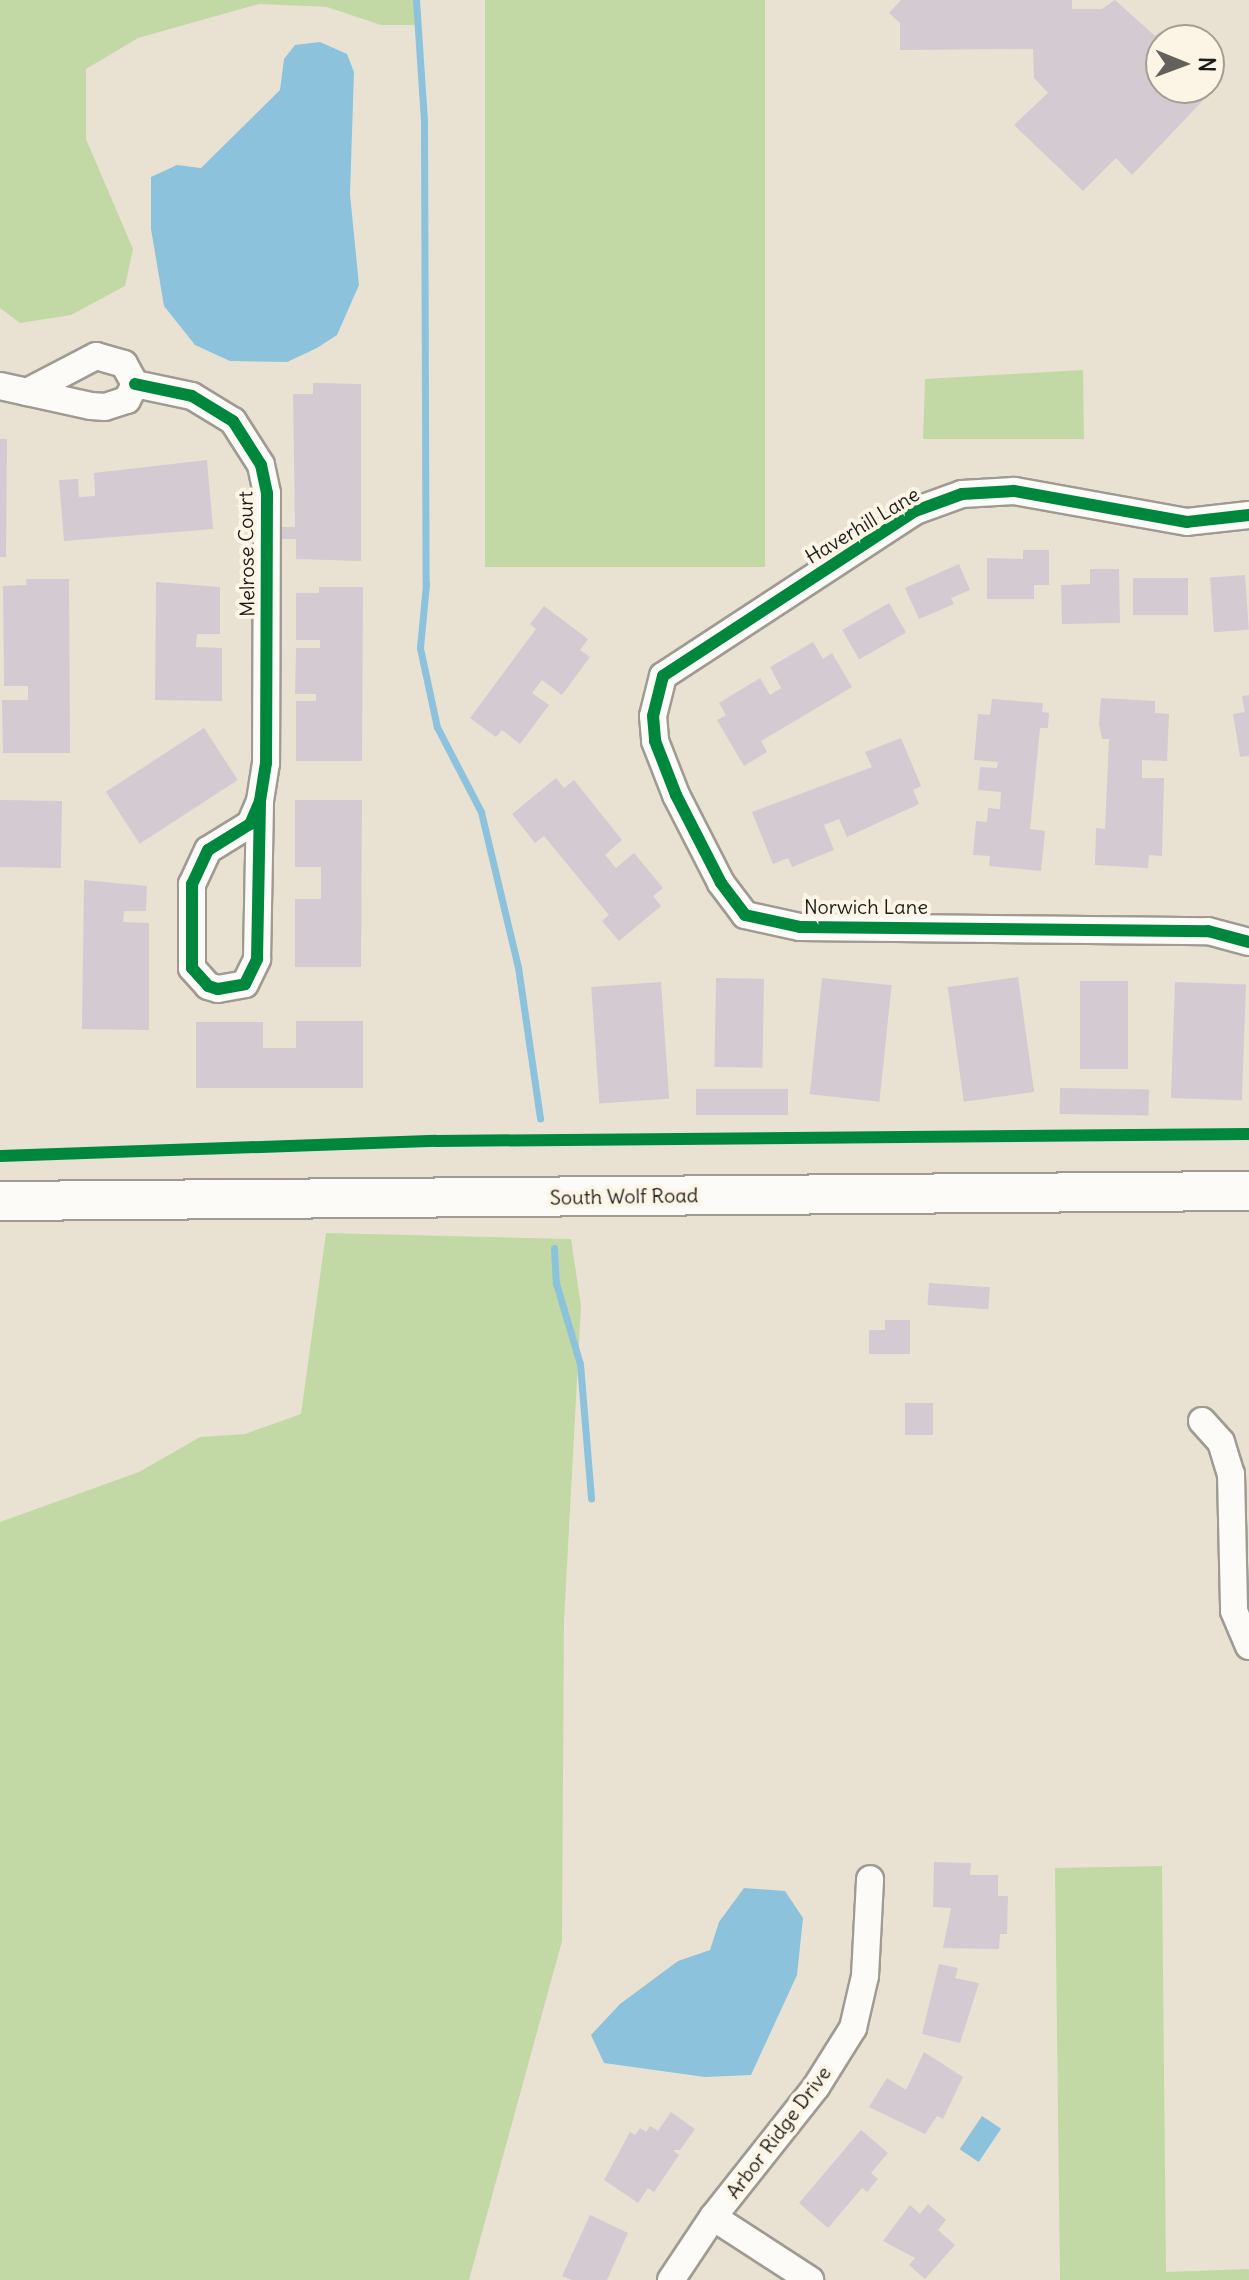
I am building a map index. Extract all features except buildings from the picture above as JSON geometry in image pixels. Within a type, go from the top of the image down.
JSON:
[{"type":"main road","name":"South Wolf Road","points":[[0,1201],[1249,1191]]},
{"type":"street","points":[[0,386],[27,392],[105,407],[127,400],[135,384],[124,364],[96,356],[27,392]]},
{"type":"street","name":"Melrose Court","points":[[135,384],[192,396],[215,408],[233,421],[261,465],[268,540],[266,763],[260,801],[257,959],[245,984],[218,989],[198,979],[192,968],[192,884],[208,850],[250,824],[260,801]]},
{"type":"street","name":"Haverhill Lane","points":[[663,676],[915,511],[962,494],[1014,491],[1187,522],[1249,515]]},
{"type":"street","name":"Norwich Lane","points":[[663,676],[654,705],[655,741],[721,883],[745,915],[800,927],[1208,931],[1249,942]]},
{"type":"street","points":[[1202,1421],[1221,1442],[1231,1474],[1234,1611],[1249,1646]]},
{"type":"street","name":"Arbor Ridge Drive","points":[[671,2280],[713,2217],[816,2087],[853,2028],[865,1976],[870,1879]]},
{"type":"street","points":[[713,2217],[810,2280]]},
{"type":"green space","points":[[0,0],[416,0],[417,25],[381,25],[327,7],[259,4],[138,38],[86,69],[86,139],[133,249],[125,286],[71,315],[20,323],[0,308]]},
{"type":"green space","points":[[485,0],[765,0],[765,567],[485,567]]},
{"type":"green space","points":[[1083,370],[1084,439],[923,439],[925,379]]},
{"type":"green space","points":[[326,1233],[571,1239],[581,1306],[564,1621],[562,1941],[469,2280],[0,2280],[0,1522],[139,1472],[200,1437],[245,1434],[301,1414]]},
{"type":"green space","points":[[1162,1866],[1166,2272],[1249,2269],[1249,2280],[1060,2280],[1055,1868]]},
{"type":"water","points":[[320,42],[347,54],[354,72],[350,194],[359,285],[337,335],[317,348],[287,362],[230,361],[195,345],[164,306],[151,229],[151,177],[177,165],[201,168],[280,90],[284,59],[295,45]]},
{"type":"water","points":[[744,1888],[785,1891],[803,1918],[797,1975],[751,2075],[705,2077],[604,2063],[591,2035],[620,2004],[678,1961],[710,1950],[719,1922]]},
{"type":"water","points":[[982,2116],[1001,2129],[979,2162],[960,2149]]},
{"type":"waterway","points":[[416,0],[424,120],[426,584],[420,648],[437,727],[481,812],[518,967],[540,1118]]},
{"type":"waterway","points":[[554,1248],[556,1283],[580,1364],[591,1499]]},
{"type":"cycle path","points":[[135,384],[192,396],[233,421],[261,465],[267,493],[266,763],[260,801],[250,824],[208,850],[192,884],[192,968],[208,986],[218,989],[245,984],[257,959],[260,801]]},
{"type":"cycle path","points":[[1249,515],[1187,522],[1014,491],[962,494],[915,511],[663,676],[653,716],[655,741],[676,795],[721,883],[745,915],[800,927],[1208,931],[1249,942]]},
{"type":"cycle path","points":[[0,1156],[436,1141],[1249,1134]]}]
